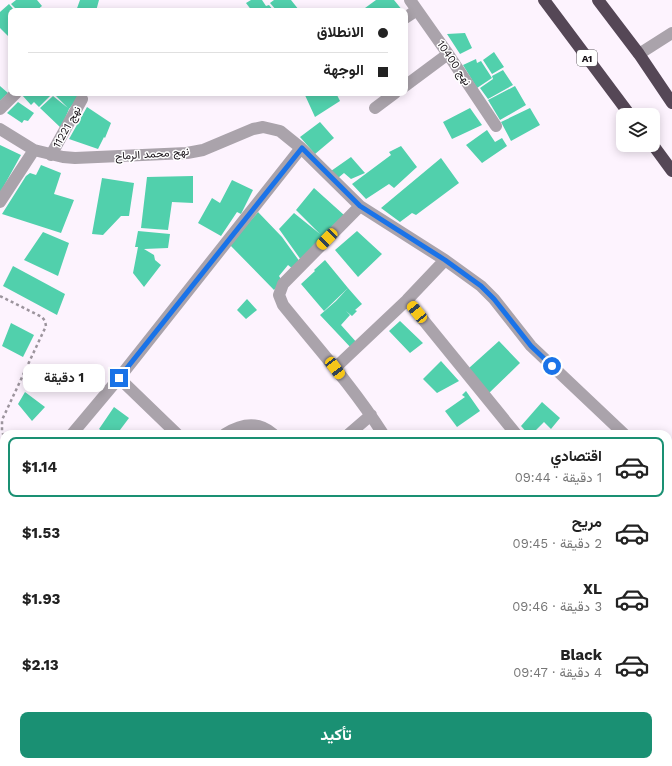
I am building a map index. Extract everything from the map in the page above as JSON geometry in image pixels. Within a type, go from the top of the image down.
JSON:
[{"type":"highway","name":"A1","points":[[544,0],[625,108]]},
{"type":"highway","points":[[598,0],[672,103]]},
{"type":"highway","points":[[657,152],[672,171]]},
{"type":"street","points":[[408,14],[414,5]]},
{"type":"street","name":"نهج 10400","points":[[414,5],[496,126]]},
{"type":"street","points":[[638,54],[672,33]]},
{"type":"street","points":[[408,84],[448,54]]},
{"type":"street","points":[[0,109],[13,96]]},
{"type":"street","points":[[375,108],[391,96]]},
{"type":"street","name":"نهج 11221","points":[[51,155],[82,99]]},
{"type":"street","name":"نهج محمد الرماح","points":[[0,128],[34,150],[51,155],[75,158],[187,153],[203,150],[253,129],[263,127],[280,131],[302,148],[360,206],[445,260],[481,286],[494,299],[531,346],[620,430]]},
{"type":"street","points":[[75,430],[119,378],[302,148]]},
{"type":"street","points":[[0,202],[34,150]]},
{"type":"street","points":[[360,206],[283,284],[280,295],[283,305],[335,368],[371,416],[380,430]]},
{"type":"street","points":[[335,368],[407,300],[445,260]]},
{"type":"street","points":[[407,300],[513,430]]},
{"type":"street","points":[[119,378],[173,430]]},
{"type":"street","points":[[354,430],[371,416]]},
{"type":"street","points":[[231,430],[236,427],[248,425],[261,427],[266,430]]},
{"type":"path","points":[[0,296],[42,317],[46,326],[2,420],[2,430]]},
{"type":"building","points":[[16,0],[37,0],[42,6],[40,8],[15,8],[11,4]]},
{"type":"building","points":[[80,0],[99,0],[97,8],[77,8]]},
{"type":"building","points":[[251,0],[262,0],[266,6],[269,5],[272,8],[250,8],[246,3]]},
{"type":"building","points":[[274,0],[291,0],[297,8],[274,8],[270,3]]},
{"type":"building","points":[[376,0],[394,0],[401,8],[365,8]]},
{"type":"building","points":[[9,4],[12,8],[8,8],[8,36],[0,28],[0,12]]},
{"type":"building","points":[[465,33],[472,48],[460,54],[447,34]]},
{"type":"building","points":[[494,52],[504,67],[492,74],[483,60]]},
{"type":"building","points":[[476,59],[477,63],[481,61],[492,78],[477,88],[463,65]]},
{"type":"building","points":[[503,70],[513,85],[488,99],[480,88],[493,79],[492,76]]},
{"type":"building","points":[[0,86],[8,93],[0,101]]},
{"type":"building","points":[[515,86],[526,105],[500,120],[488,100]]},
{"type":"building","points":[[23,96],[50,96],[39,107],[34,102],[31,105]]},
{"type":"building","points":[[53,96],[68,108],[56,96],[79,96],[69,109],[61,128],[40,108]]},
{"type":"building","points":[[305,96],[338,96],[340,101],[315,117]]},
{"type":"building","points":[[18,102],[34,113],[28,121],[24,120],[22,123],[7,113]]},
{"type":"building","points":[[87,107],[111,123],[105,138],[104,137],[98,149],[69,139]]},
{"type":"building","points":[[470,108],[482,125],[452,139],[443,122]]},
{"type":"building","points":[[530,108],[540,125],[511,141],[501,122]]},
{"type":"building","points":[[320,122],[334,138],[315,154],[300,137]]},
{"type":"building","points":[[487,130],[495,142],[502,138],[507,146],[482,163],[466,145]]},
{"type":"building","points":[[0,145],[21,155],[0,193]]},
{"type":"building","points":[[401,146],[417,167],[394,188],[389,184],[366,199],[352,184],[391,155],[389,152]]},
{"type":"building","points":[[351,157],[365,173],[351,179],[344,173],[338,178],[331,171]]},
{"type":"building","points":[[441,158],[459,183],[416,215],[412,213],[400,222],[381,208]]},
{"type":"building","points":[[41,165],[61,173],[54,194],[74,200],[61,233],[2,214],[26,176],[30,173],[36,175]]},
{"type":"building","points":[[193,176],[193,203],[172,202],[168,230],[141,228],[147,177]]},
{"type":"building","points":[[102,178],[134,183],[129,216],[121,216],[103,235],[92,234]]},
{"type":"building","points":[[232,180],[253,190],[241,214],[237,212],[221,236],[198,223],[212,198],[220,203]]},
{"type":"building","points":[[314,188],[344,215],[322,236],[301,260],[279,229],[294,213],[320,234],[296,210]]},
{"type":"building","points":[[258,212],[282,237],[300,262],[293,269],[288,265],[279,276],[282,281],[274,290],[230,245]]},
{"type":"building","points":[[138,231],[170,234],[168,248],[144,249],[154,255],[155,260],[161,265],[144,287],[133,273],[138,247],[135,247]]},
{"type":"building","points":[[357,231],[382,254],[358,277],[335,250]]},
{"type":"building","points":[[43,232],[69,243],[58,276],[24,260]]},
{"type":"building","points":[[325,260],[348,288],[324,311],[301,284]]},
{"type":"building","points":[[13,266],[65,294],[57,315],[3,286]]},
{"type":"building","points":[[348,288],[362,304],[355,310],[357,311],[352,316],[346,311],[350,315],[341,325],[358,344],[353,350],[320,315]]},
{"type":"building","points":[[247,299],[257,310],[246,319],[237,310]]},
{"type":"building","points":[[400,321],[423,343],[410,353],[389,331]]},
{"type":"building","points":[[11,323],[34,335],[23,357],[2,346]]},
{"type":"building","points":[[499,341],[520,363],[488,394],[469,368]]},
{"type":"building","points":[[441,361],[459,381],[437,393],[423,379]]},
{"type":"building","points":[[466,391],[480,411],[457,427],[445,411],[465,397],[462,395]]},
{"type":"building","points":[[25,392],[45,407],[32,421],[18,404]]},
{"type":"building","points":[[542,402],[560,418],[551,429],[544,422],[536,430],[524,430],[521,426]]},
{"type":"building","points":[[114,407],[129,418],[120,430],[99,429]]},
{"type":"route","points":[[119,378],[302,148],[360,206],[445,260],[481,286],[494,299],[520,334],[552,366]]}]
